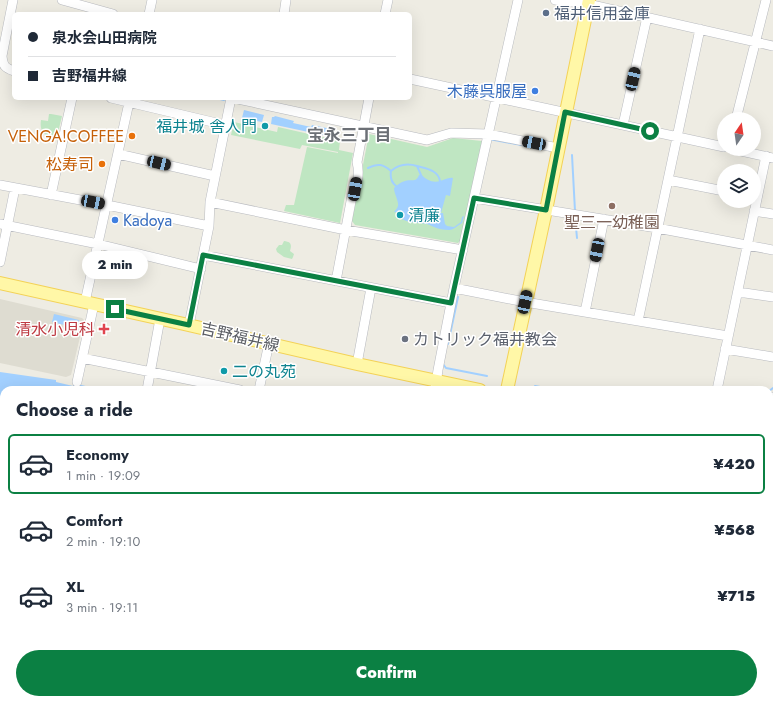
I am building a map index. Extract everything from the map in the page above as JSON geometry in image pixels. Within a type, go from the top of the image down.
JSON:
[{"type":"main road","points":[[508,386],[546,210],[588,2]]},
{"type":"main road","name":"吉野福井線","points":[[0,283],[269,343],[436,385]]},
{"type":"street","points":[[12,70],[7,69],[1,56],[6,39],[13,0]]},
{"type":"street","points":[[62,0],[107,12]]},
{"type":"street","points":[[149,12],[152,0]]},
{"type":"street","points":[[284,12],[286,0]]},
{"type":"street","points":[[385,12],[388,0]]},
{"type":"street","points":[[436,385],[454,288],[518,0]]},
{"type":"street","points":[[555,0],[588,2],[773,46]]},
{"type":"street","points":[[738,112],[766,0]]},
{"type":"street","points":[[623,125],[647,17]]},
{"type":"street","points":[[638,321],[700,29]]},
{"type":"street","points":[[412,79],[717,146]]},
{"type":"street","points":[[51,195],[72,100]]},
{"type":"street","points":[[77,382],[82,358],[98,244],[129,100],[225,125]]},
{"type":"street","points":[[189,325],[209,226],[210,202],[231,100]]},
{"type":"street","points":[[250,100],[267,102],[427,140],[451,132],[558,148]]},
{"type":"street","points":[[336,281],[352,196],[359,169],[357,162],[370,100]]},
{"type":"street","points":[[118,154],[215,176]]},
{"type":"street","points":[[761,182],[769,157]]},
{"type":"street","points":[[668,180],[717,190]]},
{"type":"street","points":[[0,185],[209,226]]},
{"type":"street","points":[[0,262],[4,225],[15,188]]},
{"type":"street","points":[[474,198],[658,228],[773,250]]},
{"type":"street","points":[[210,202],[346,230],[463,250]]},
{"type":"street","points":[[718,386],[754,208]]},
{"type":"street","points":[[754,211],[773,214]]},
{"type":"street","points":[[585,312],[604,219]]},
{"type":"street","points":[[4,225],[98,244],[201,269]]},
{"type":"street","points":[[203,255],[451,303]]},
{"type":"street","points":[[357,364],[371,288]]},
{"type":"street","points":[[454,288],[525,302],[728,336]]},
{"type":"street","points":[[738,292],[773,297]]},
{"type":"street","points":[[148,386],[160,319]]},
{"type":"street","points":[[259,386],[269,343]]},
{"type":"street","points":[[725,349],[773,356]]},
{"type":"street","points":[[82,358],[220,386]]},
{"type":"shaded area","points":[[0,299],[82,318],[84,320],[71,375],[66,377],[0,363]]},
{"type":"green space","points":[[49,114],[62,116],[57,137],[47,136],[41,129],[41,120],[48,121]]},
{"type":"green space","points":[[234,122],[277,132],[278,127],[340,141],[339,150],[353,153],[340,223],[284,211],[286,205],[294,205],[307,147],[338,152],[302,145],[300,149],[231,135]]},
{"type":"green space","points":[[369,134],[427,147],[453,138],[482,141],[460,241],[458,243],[355,225],[352,221]]},
{"type":"green space","points":[[284,241],[290,244],[290,251],[294,254],[292,259],[284,257],[277,252],[276,249],[279,245],[282,245]]},
{"type":"water","points":[[244,110],[264,115],[262,122],[242,118]]},
{"type":"water","points":[[275,116],[294,121],[293,123],[331,129],[333,132],[332,137],[271,124],[272,117]]},
{"type":"water","points":[[419,175],[422,175],[428,180],[435,182],[453,178],[450,196],[446,195],[441,213],[443,213],[445,224],[447,226],[454,227],[461,222],[462,217],[464,216],[462,223],[451,230],[443,229],[427,224],[405,221],[402,219],[400,212],[394,212],[398,207],[398,204],[394,188],[404,181],[417,179]]},
{"type":"water","points":[[54,314],[79,320],[77,328],[52,322]]},
{"type":"water","points":[[0,372],[56,380],[56,382],[73,386],[0,386]]},
{"type":"water","points":[[74,383],[86,386],[73,386]]},
{"type":"waterway","points":[[489,139],[532,147]]},
{"type":"waterway","points":[[572,155],[575,211]]},
{"type":"waterway","points":[[368,168],[375,165],[380,165],[391,171],[403,165],[410,165],[417,166],[421,175]]},
{"type":"waterway","points":[[417,166],[434,172],[437,174],[440,181]]},
{"type":"waterway","points":[[391,171],[391,179],[396,186]]},
{"type":"waterway","points":[[575,217],[577,238]]},
{"type":"waterway","points":[[448,344],[458,297]]},
{"type":"waterway","points":[[443,364],[446,368],[487,376]]},
{"type":"place","name":"福井信用金庫","points":[[546,13]]},
{"type":"place","name":"木藤呉服屋","points":[[535,91]]},
{"type":"place","name":"福井城 舎人門","points":[[265,126]]},
{"type":"place","name":"VENGA!COFFEE","points":[[132,136]]},
{"type":"place","name":"松寿司","points":[[102,164]]},
{"type":"place","name":"聖三一幼稚園","points":[[612,206]]},
{"type":"place","name":"清廉","points":[[400,215]]},
{"type":"place","name":"Kadoya","points":[[115,220]]},
{"type":"place","name":"清水小児科","points":[[104,329]]},
{"type":"place","name":"カトリック福井教会","points":[[405,339]]},
{"type":"place","name":"二の丸苑","points":[[224,371]]},
{"type":"district","name":"宝永三丁目","points":[[349,135]]},
{"type":"route","points":[[115,309],[189,325],[203,255],[451,303],[474,198],[546,210],[565,112],[650,131]]}]
